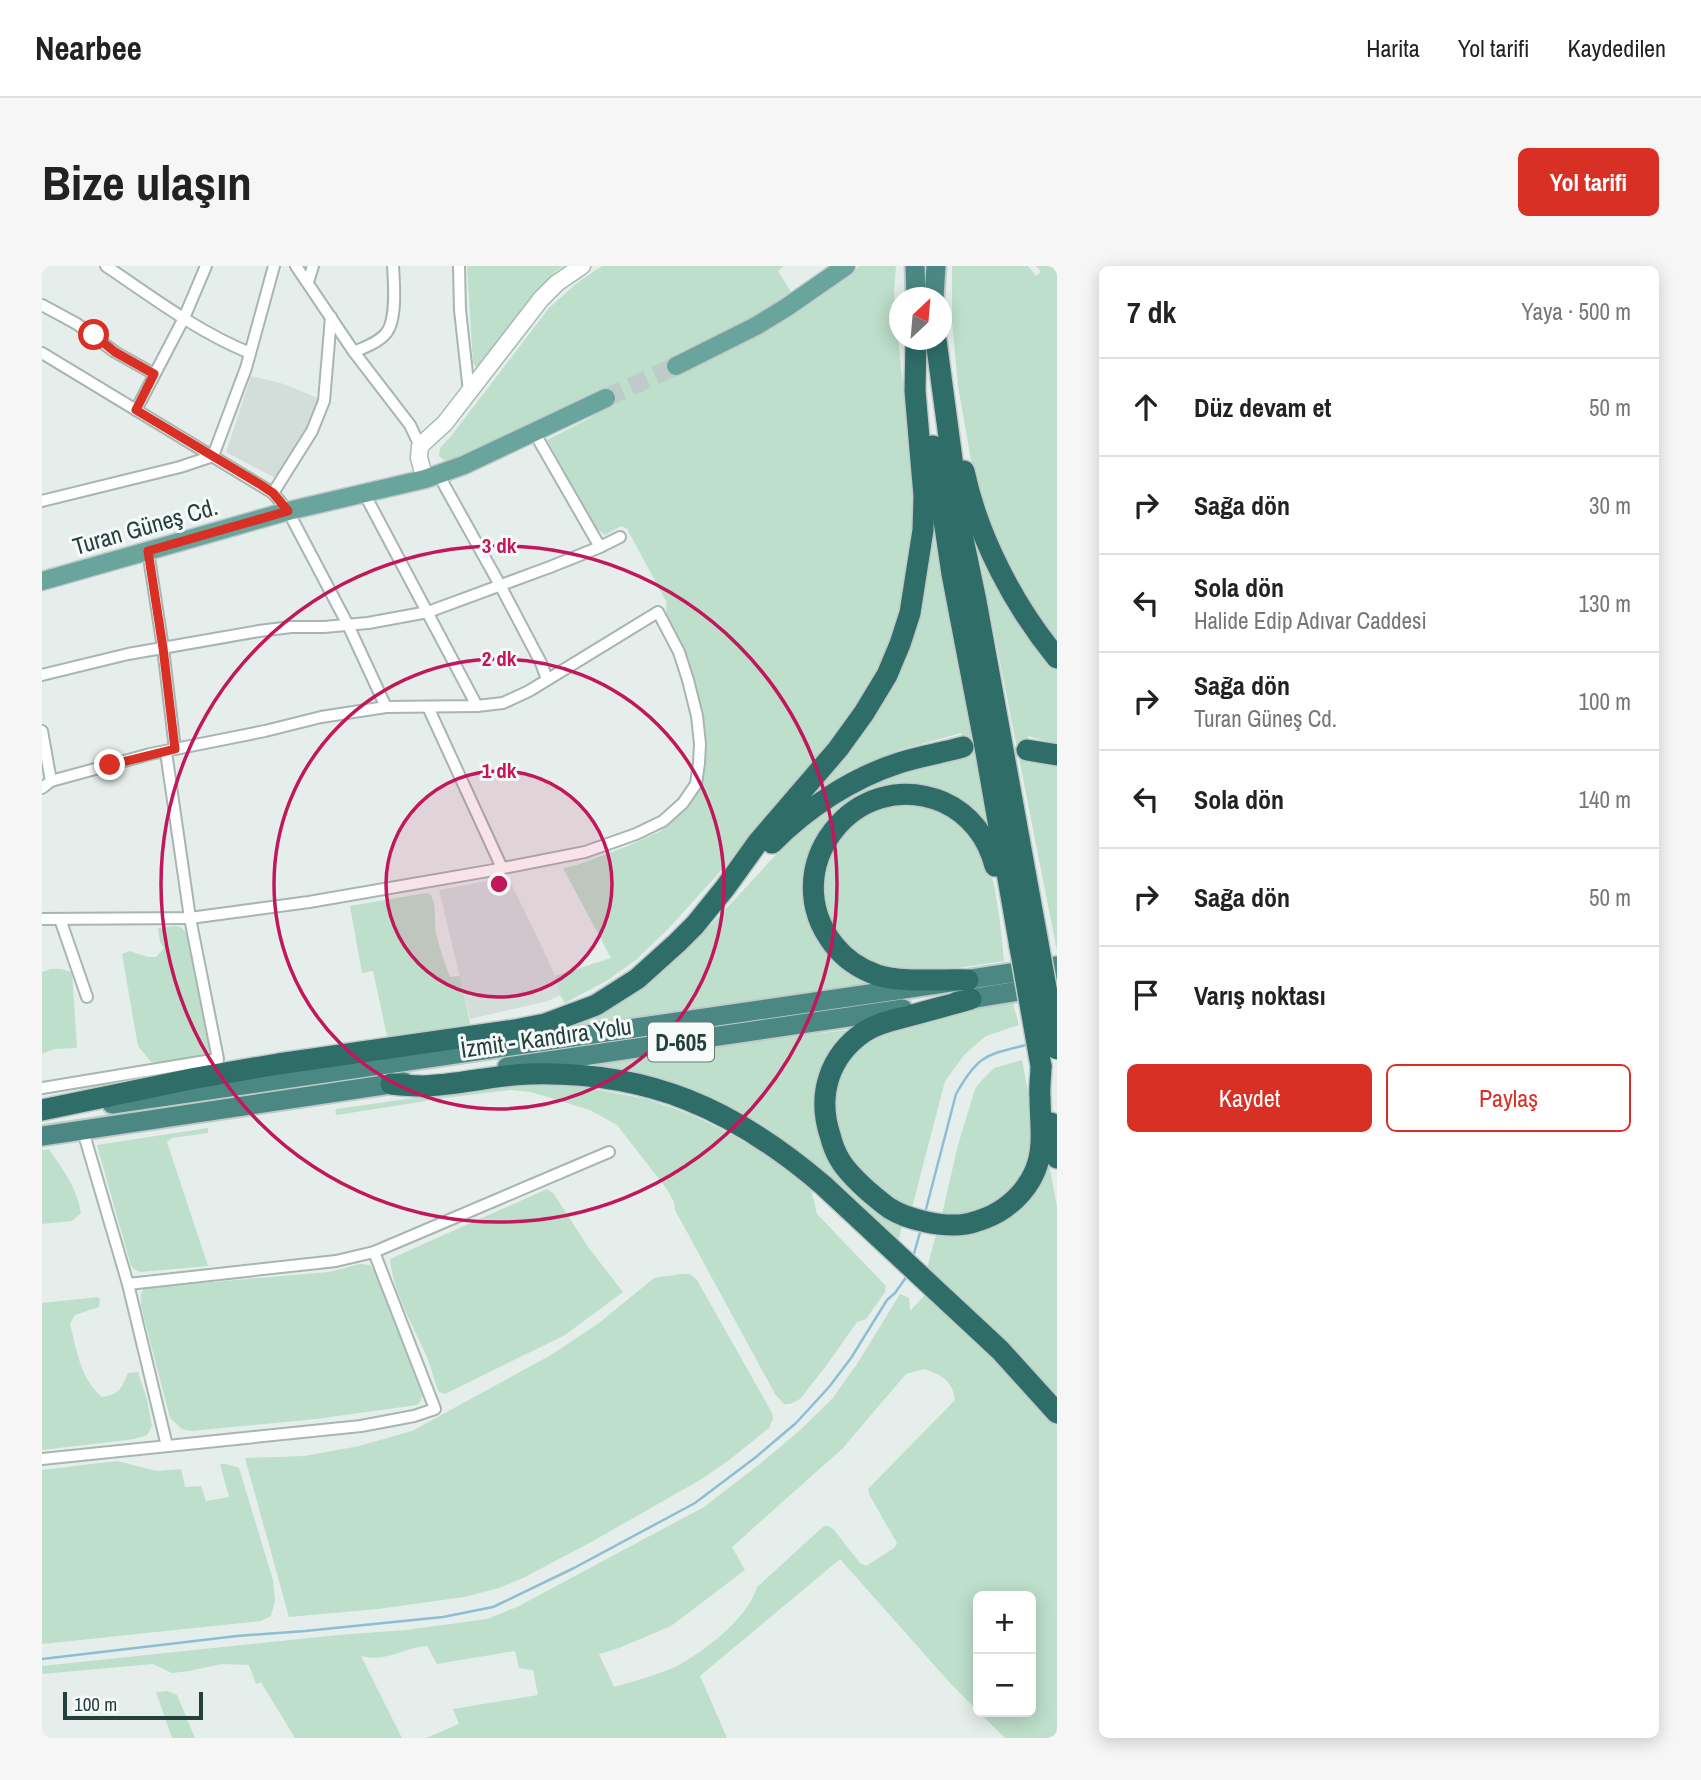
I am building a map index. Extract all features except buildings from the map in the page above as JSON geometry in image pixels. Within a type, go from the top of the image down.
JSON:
[{"type":"highway","points":[[915,266],[916,287]]},
{"type":"highway","points":[[935,287],[936,266]]},
{"type":"highway","points":[[42,1112],[196,1078],[545,1024],[596,1005],[637,979],[695,925],[758,842],[838,749],[887,674],[910,613],[922,530],[924,496],[915,391],[917,350]]},
{"type":"highway","points":[[918,350],[946,539],[1029,945]]},
{"type":"highway","points":[[938,350],[961,534],[979,614],[1029,945],[1041,1066],[1057,1157]]},
{"type":"highway","points":[[939,350],[966,478],[981,526],[1003,576],[1024,613],[1057,658]]},
{"type":"highway","points":[[725,888],[782,832],[834,793],[899,763],[963,747]]},
{"type":"highway","points":[[1027,750],[1057,755]]},
{"type":"highway","points":[[970,989],[881,976],[853,963],[826,934],[818,919],[814,902],[814,871],[830,834],[844,818],[861,806],[882,797],[905,793],[932,798],[954,807],[971,821],[984,837],[1029,945],[1055,986],[1057,1028]]},
{"type":"highway","points":[[1055,986],[1057,1049]]},
{"type":"highway","name":"İzmit - Kandıra Yolu","points":[[42,1112],[970,989],[1055,986]]},
{"type":"highway","points":[[970,989],[866,1031],[843,1052],[828,1079],[824,1095],[825,1111],[830,1137],[840,1160],[857,1181],[890,1209],[917,1220],[960,1225],[997,1214],[1028,1185],[1035,1171],[1042,1142],[1041,1066]]},
{"type":"highway","name":"İzmit - Kandıra Yolu","points":[[42,1136],[391,1084],[970,989]]},
{"type":"highway","points":[[391,1084],[424,1086],[509,1076],[569,1074],[606,1078],[662,1090],[712,1110],[769,1142],[823,1185],[1000,1350],[1057,1413]]},
{"type":"main road","points":[[432,476],[419,458],[420,446],[445,423],[541,299],[557,283],[582,266]]},
{"type":"main road","points":[[676,366],[756,326],[846,266]]},
{"type":"main road","name":"Turan Güneş Cd.","points":[[42,581],[288,511],[432,476],[464,465],[606,398]]},
{"type":"street","points":[[106,266],[184,318],[232,346],[250,353]]},
{"type":"street","points":[[136,410],[184,318],[206,266]]},
{"type":"street","points":[[42,501],[180,467],[213,456],[250,353],[274,266]]},
{"type":"street","points":[[296,266],[354,352],[410,425],[420,446]]},
{"type":"street","points":[[307,282],[313,266]]},
{"type":"street","points":[[354,352],[381,338],[391,326],[393,266]]},
{"type":"street","points":[[459,266],[460,310],[469,392]]},
{"type":"street","points":[[42,304],[154,374]]},
{"type":"street","points":[[273,493],[312,431],[324,401],[331,317]]},
{"type":"street","points":[[42,353],[273,493],[288,511],[348,625],[386,707]]},
{"type":"street","points":[[534,432],[600,547]]},
{"type":"street","points":[[432,476],[500,586],[547,679]]},
{"type":"street","points":[[364,494],[477,706]]},
{"type":"street","points":[[42,675],[128,654],[270,630],[368,623],[428,612],[620,537]]},
{"type":"street","points":[[42,1088],[218,1059],[190,918],[170,751],[163,648],[148,551]]},
{"type":"street","points":[[42,731],[47,785],[110,765],[321,717],[386,707],[477,706],[503,703],[529,691],[658,611],[679,652],[688,680],[697,716],[700,744],[695,784],[683,803],[663,821],[636,834],[585,852],[309,902],[190,918],[42,919]]},
{"type":"street","points":[[429,707],[502,868]]},
{"type":"street","points":[[60,919],[87,997]]},
{"type":"street","points":[[83,1131],[128,1284],[167,1446]]},
{"type":"street","points":[[128,1284],[336,1261],[374,1252],[609,1152]]},
{"type":"street","points":[[42,1459],[361,1426],[414,1416],[435,1409],[374,1252]]},
{"type":"shaded area","points":[[251,376],[284,384],[320,399],[306,434],[275,478],[226,452]]},
{"type":"shaded area","points":[[508,877],[555,976],[560,995],[548,1001],[470,1019],[439,890]]},
{"type":"green space","points":[[467,266],[564,266],[539,290],[478,370],[473,363]]},
{"type":"green space","points":[[602,266],[784,266],[778,271],[791,292],[754,316],[672,356],[680,374],[800,310],[860,266],[896,266],[894,287],[889,287],[889,350],[899,350],[914,460],[914,515],[910,568],[899,616],[869,686],[853,713],[746,843],[668,929],[637,959],[608,980],[565,1003],[555,976],[611,958],[563,868],[628,846],[661,831],[690,804],[696,792],[704,754],[667,619],[666,601],[627,529],[621,526],[605,535],[596,528],[547,440],[610,405],[454,461],[444,460],[439,456],[440,448],[549,308],[577,283]]},
{"type":"green space","points":[[952,266],[1028,266],[1036,276],[1041,272],[1036,266],[1057,266],[1057,644],[1031,607],[993,537],[972,466],[958,386]]},
{"type":"green space","points":[[934,519],[991,834],[935,790],[833,818],[812,847],[804,881],[806,909],[817,937],[833,956],[889,983],[523,1035],[618,1003],[660,974],[710,926],[797,832],[831,804],[885,775],[964,756],[961,733],[896,751],[847,772],[802,802],[874,711]]},
{"type":"green space","points":[[974,530],[1039,648],[1057,670],[1057,744],[1028,736],[1027,756],[1057,762],[1057,951]]},
{"type":"green space","points":[[910,803],[959,818],[983,850],[994,884],[1004,961],[931,972],[871,966],[831,931],[822,885],[831,852],[849,827],[877,809]]},
{"type":"green space","points":[[430,894],[434,904],[436,933],[450,977],[460,976],[471,1028],[388,1040],[373,971],[362,973],[350,906]]},
{"type":"green space","points":[[181,927],[187,934],[210,1050],[208,1055],[200,1058],[157,1063],[151,1062],[138,1046],[122,954],[129,951],[156,957],[164,948],[160,942],[158,928]]},
{"type":"green space","points":[[51,969],[72,972],[77,1048],[54,1049],[42,1054],[42,972]]},
{"type":"green space","points":[[1012,1000],[1019,1025],[986,1036],[965,1054],[945,1081],[912,1208],[885,1196],[854,1165],[838,1137],[833,1116],[836,1076],[862,1041],[907,1022]]},
{"type":"green space","points":[[855,1029],[815,1113],[887,1219],[902,1226],[898,1242],[751,1121],[546,1068],[618,1057]]},
{"type":"green space","points":[[1022,1060],[1035,1130],[1027,1176],[988,1209],[942,1214],[958,1145],[975,1089],[994,1068]]},
{"type":"green space","points":[[513,1084],[582,1087],[647,1099],[692,1115],[729,1133],[766,1155],[811,1189],[817,1214],[886,1286],[885,1292],[866,1319],[857,1322],[800,1399],[784,1404],[775,1394],[675,1210],[674,1202],[666,1188],[617,1125],[590,1110],[531,1092],[510,1090],[337,1115],[335,1112],[336,1109]]},
{"type":"green space","points":[[208,1128],[208,1133],[172,1138],[167,1142],[208,1266],[141,1272],[135,1270],[131,1266],[97,1145]]},
{"type":"green space","points":[[49,1149],[69,1180],[79,1204],[81,1213],[72,1221],[42,1224],[42,1150]]},
{"type":"green space","points":[[1047,1153],[1057,1207],[1057,1399],[927,1268],[936,1235],[958,1235],[975,1228]]},
{"type":"green space","points":[[547,1189],[554,1194],[588,1247],[623,1292],[565,1335],[445,1394],[439,1392],[399,1295],[390,1259]]},
{"type":"green space","points":[[360,1264],[370,1265],[375,1272],[422,1395],[417,1405],[316,1419],[191,1431],[182,1429],[170,1418],[141,1306],[144,1288],[329,1272]]},
{"type":"green space","points":[[690,1274],[697,1280],[772,1413],[773,1419],[769,1428],[700,1480],[593,1541],[499,1588],[464,1597],[378,1609],[289,1617],[245,1458],[305,1456],[359,1446],[412,1431],[551,1355],[599,1323],[654,1278]]},
{"type":"green space","points":[[900,1294],[909,1298],[910,1311],[926,1294],[1011,1374],[1057,1427],[1057,1738],[1005,1738],[984,1717],[1036,1717],[1036,1591],[973,1591],[973,1706],[840,1559],[700,1676],[727,1738],[426,1738],[459,1724],[453,1709],[538,1695],[533,1670],[519,1668],[515,1651],[437,1664],[427,1646],[379,1658],[361,1656],[402,1738],[295,1738],[261,1682],[256,1684],[249,1665],[222,1664],[172,1673],[153,1664],[42,1674],[42,1666],[406,1630],[487,1619],[517,1607],[704,1507],[799,1431],[832,1399]],"holes":[[[924,1369],[941,1376],[949,1383],[955,1400],[868,1489],[897,1543],[894,1548],[866,1566],[860,1563],[834,1530],[824,1526],[757,1587],[745,1610],[712,1643],[677,1666],[614,1687],[599,1654],[671,1626],[745,1570],[732,1547],[842,1449],[906,1374]]]},
{"type":"green space","points":[[98,1297],[99,1307],[75,1315],[70,1324],[84,1373],[102,1397],[119,1390],[128,1373],[138,1372],[152,1426],[147,1435],[135,1439],[42,1450],[42,1303]]},
{"type":"green space","points":[[117,1461],[157,1471],[181,1469],[185,1487],[201,1486],[206,1501],[229,1497],[220,1464],[239,1468],[273,1580],[275,1601],[271,1616],[261,1621],[42,1644],[42,1470]]},
{"type":"green space","points":[[168,1691],[177,1695],[195,1738],[172,1738],[156,1692]]},
{"type":"waterway","points":[[925,1213],[956,1094],[964,1081],[971,1070],[986,1058],[1030,1044]]},
{"type":"waterway","points":[[913,1257],[921,1229]]},
{"type":"waterway","points":[[42,1659],[237,1636],[443,1617],[493,1607],[574,1568],[695,1503],[756,1457],[796,1423],[829,1387],[851,1358],[887,1300],[907,1276]]},
{"type":"tunnel","points":[[606,398],[676,366]]},
{"type":"route","points":[[94,335],[115,352],[154,374],[136,410],[261,485],[273,493],[288,511],[148,551],[175,749],[110,765]]}]
